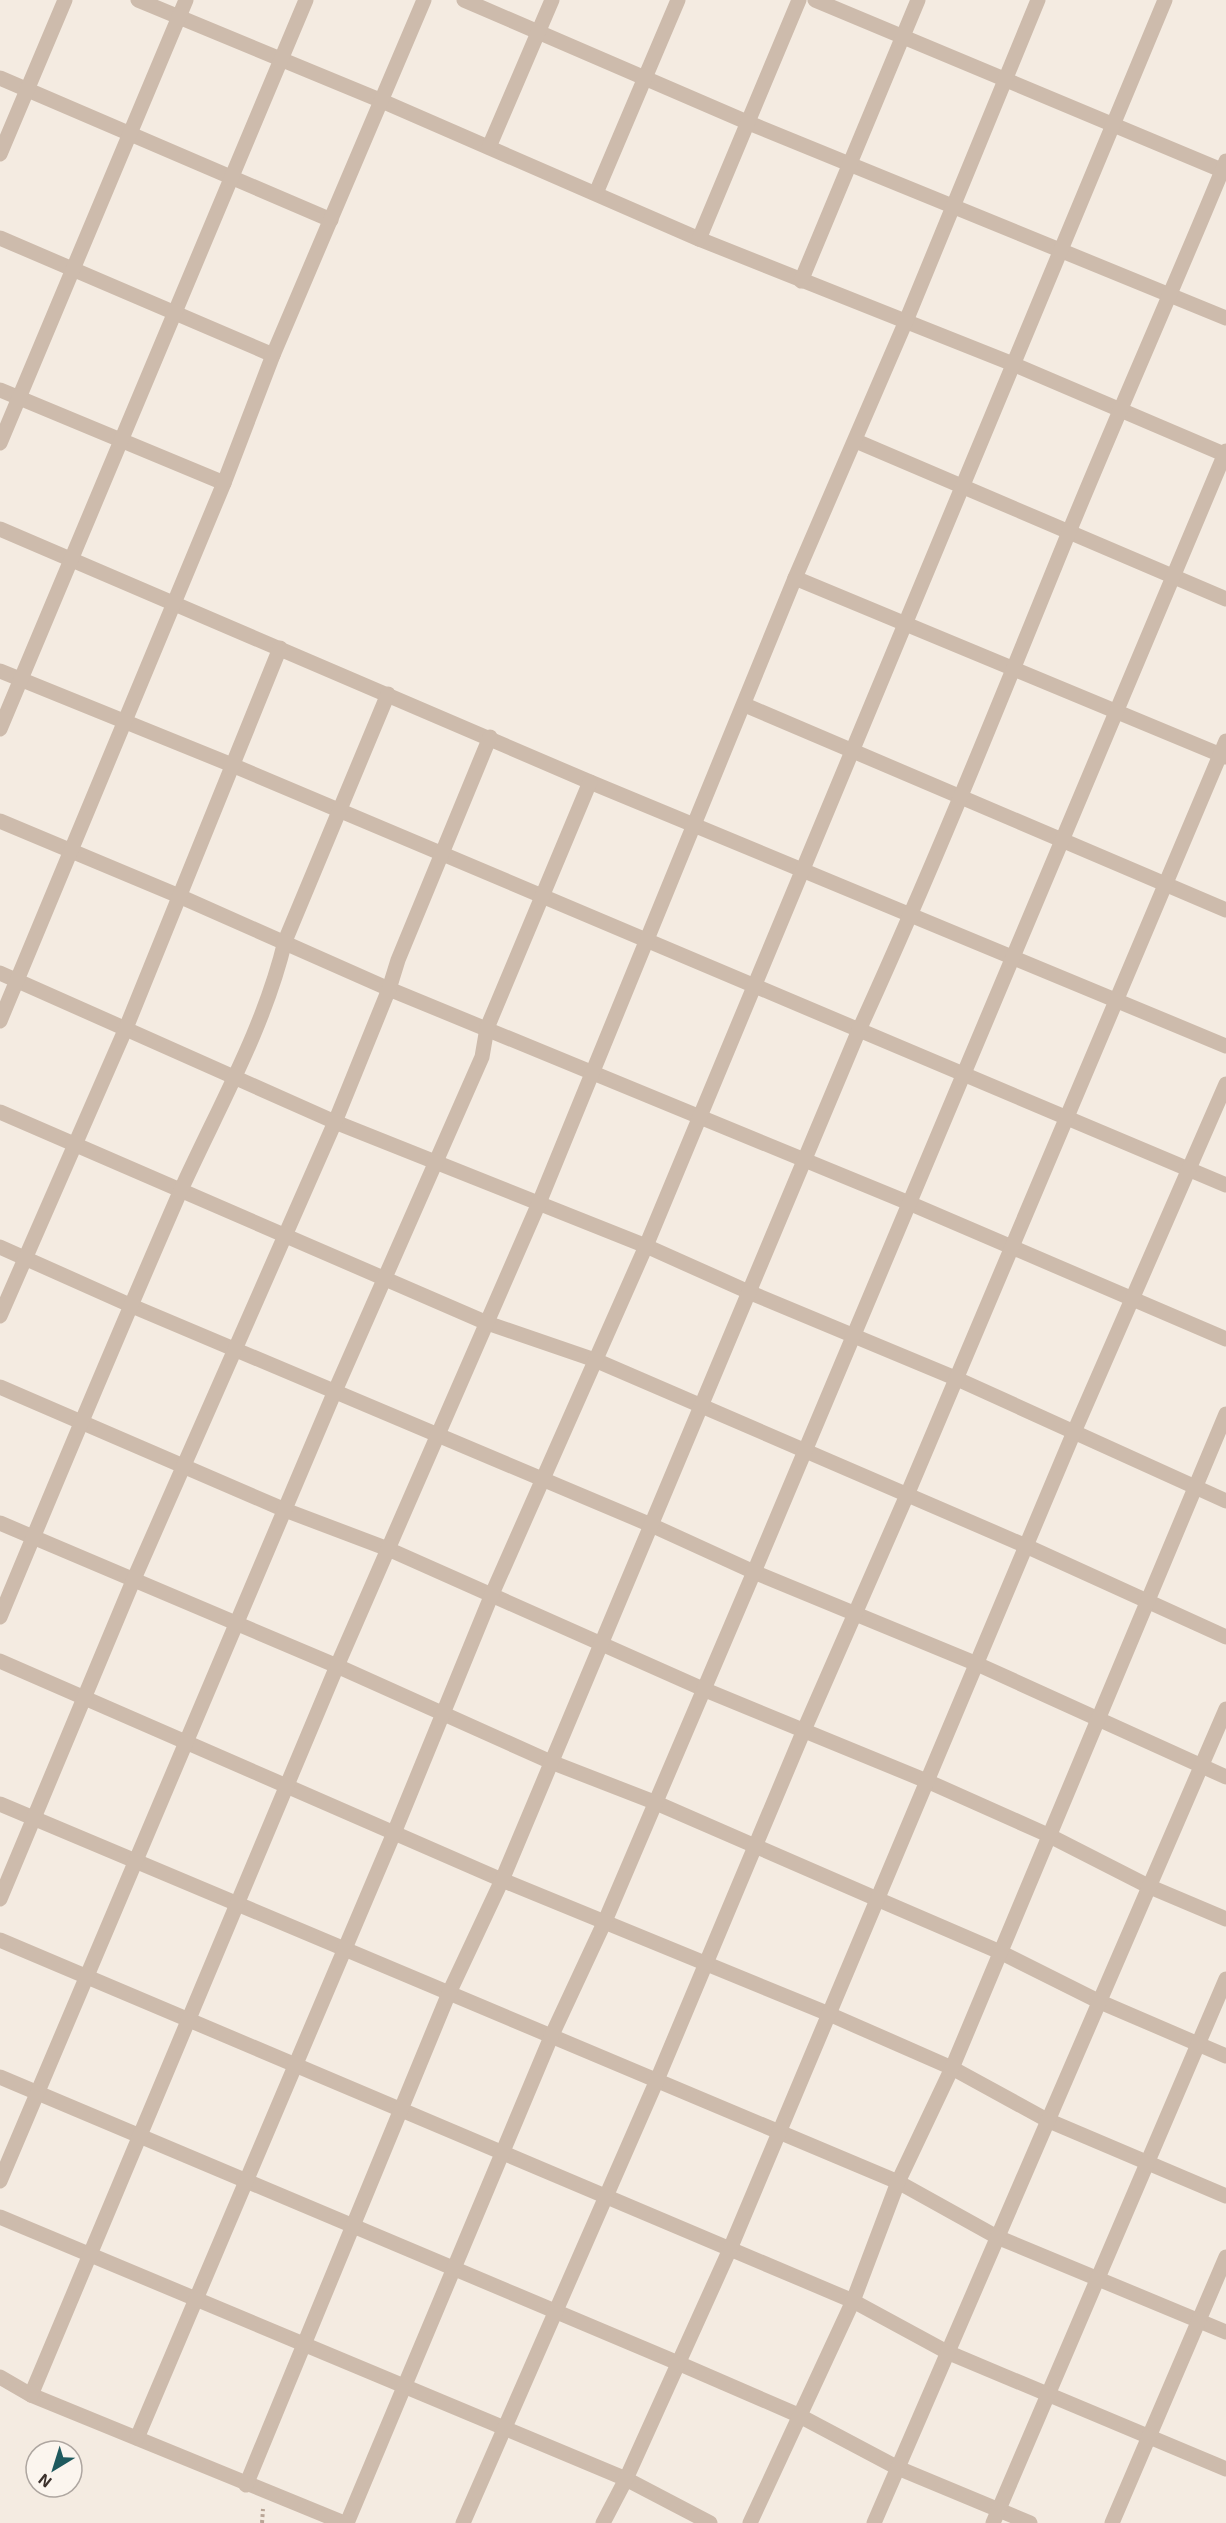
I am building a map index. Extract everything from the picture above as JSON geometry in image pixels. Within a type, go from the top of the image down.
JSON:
[{"type":"street","points":[[0,154],[65,0]]},
{"type":"street","points":[[0,2377],[31,2395],[246,2485],[346,2523],[505,2152],[551,2037],[605,1921],[754,1572],[1063,842],[1115,712],[1226,454],[1013,364],[699,239],[382,101],[138,0]]},
{"type":"street","points":[[0,443],[186,0]]},
{"type":"street","points":[[0,729],[306,0]]},
{"type":"street","points":[[0,1021],[62,875],[70,849],[123,720],[224,483],[273,355],[424,0]]},
{"type":"street","points":[[464,0],[749,123],[1226,318]]},
{"type":"street","points":[[489,147],[552,0]]},
{"type":"street","points":[[596,193],[647,78],[678,0]]},
{"type":"street","points":[[699,239],[799,0]]},
{"type":"street","points":[[246,2485],[449,1993],[502,1880],[751,1293],[859,1030],[910,917],[1015,669],[1069,532],[1225,168],[1113,125],[815,0]]},
{"type":"street","points":[[801,281],[918,0]]},
{"type":"street","points":[[31,2395],[138,2135],[289,1786],[436,1435],[538,1203],[745,705],[795,578],[856,441],[1038,0]]},
{"type":"street","points":[[137,2438],[244,2180],[296,2065],[394,1833],[492,1594],[646,1246],[698,1116],[1166,0]]},
{"type":"street","points":[[0,78],[331,220]]},
{"type":"street","points":[[0,237],[273,355]]},
{"type":"street","points":[[0,390],[224,483]]},
{"type":"street","points":[[856,441],[1226,598]]},
{"type":"street","points":[[0,530],[693,826],[1226,1046]]},
{"type":"street","points":[[463,2523],[657,2080],[804,1730],[907,1495],[1066,1116],[1224,751],[1115,712],[906,622],[795,578]]},
{"type":"street","points":[[0,1316],[126,1028],[280,648]]},
{"type":"street","points":[[0,671],[232,765],[440,855],[1226,1185]]},
{"type":"street","points":[[0,1617],[181,1191],[234,1076],[278,971],[285,941],[388,694]]},
{"type":"street","points":[[745,705],[1226,910]]},
{"type":"street","points":[[0,1899],[133,1581],[335,1122],[440,855],[490,738]]},
{"type":"street","points":[[0,2181],[335,1391],[482,1057],[487,1028],[590,782]]},
{"type":"street","points":[[0,821],[285,941],[389,989],[909,1203],[1226,1339]]},
{"type":"street","points":[[0,973],[335,1122],[646,1246],[751,1293],[955,1378],[1226,1501]]},
{"type":"street","points":[[603,2523],[626,2479],[730,2249],[778,2131],[929,1782],[1074,1432],[1190,1171],[1226,1084]]},
{"type":"street","points":[[0,1112],[487,1323],[595,1360],[1026,1546],[1226,1637]]},
{"type":"street","points":[[0,1247],[132,1306],[651,1525],[754,1572],[977,1664],[1226,1777]]},
{"type":"street","points":[[0,1386],[285,1510],[388,1549],[703,1689],[929,1782],[1048,1835],[1148,1886],[1226,1920]]},
{"type":"street","points":[[750,2523],[798,2415],[853,2301],[898,2182],[952,2068],[1226,1414]]},
{"type":"street","points":[[0,1523],[338,1666],[551,1762],[654,1802],[1000,1952],[1098,2001],[1226,2056]]},
{"type":"street","points":[[0,1661],[502,1880],[829,2014],[952,2068],[1047,2120],[1226,2196]]},
{"type":"street","points":[[874,2523],[1226,1709]]},
{"type":"street","points":[[0,1804],[898,2182],[997,2236],[1226,2332]]},
{"type":"street","points":[[0,1940],[402,2108],[853,2301],[947,2352],[1226,2469]]},
{"type":"street","points":[[995,2516],[1226,1979]]},
{"type":"street","points":[[0,2077],[798,2415],[995,2516],[1030,2523]]},
{"type":"street","points":[[0,2217],[406,2384],[626,2479],[710,2523]]},
{"type":"street","points":[[1112,2523],[1226,2257]]}]
